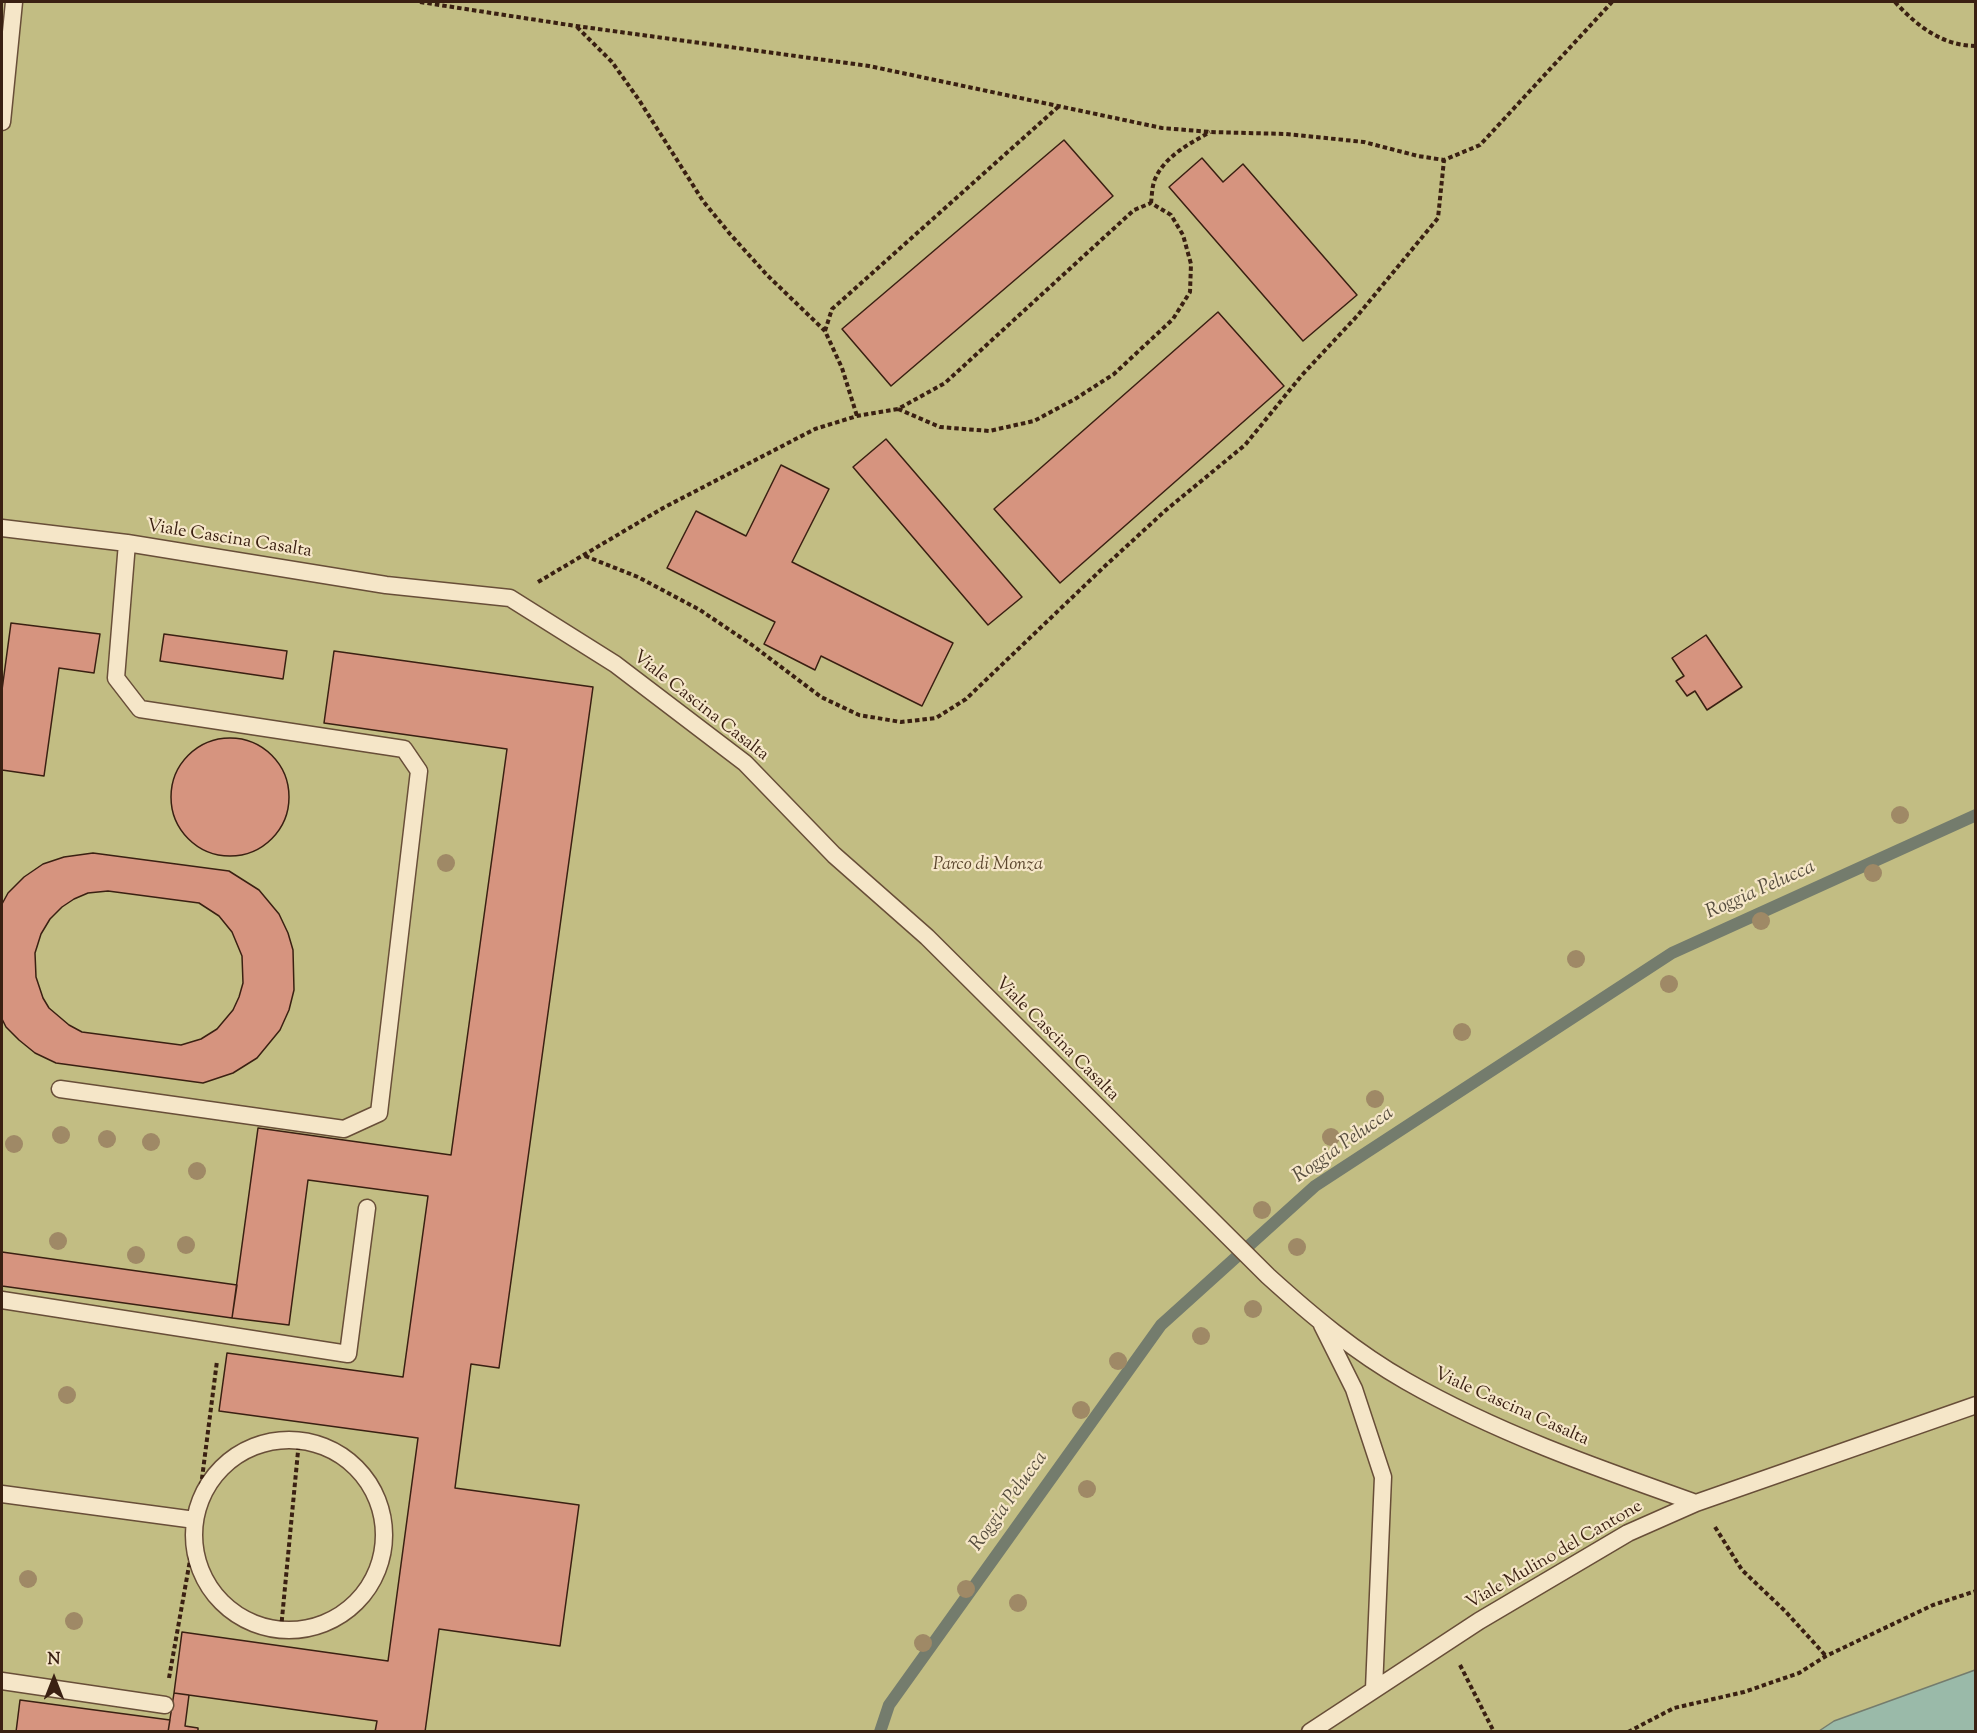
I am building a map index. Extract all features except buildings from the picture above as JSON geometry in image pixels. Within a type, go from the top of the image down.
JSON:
[{"type":"lane","points":[[2,122],[14,2]]},
{"type":"lane","name":"Viale Cascina Casalta","points":[[2,528],[127,543],[386,585],[510,598],[615,664],[745,763],[834,855],[927,938],[1241,1250],[1322,1324],[1404,1380],[1483,1420],[1589,1465],[1696,1503]]},
{"type":"lane","points":[[60,1089],[344,1130],[379,1113],[419,771],[404,749],[140,709],[116,678],[127,543]]},
{"type":"lane","points":[[2,1300],[348,1354],[367,1208]]},
{"type":"lane","name":"Viale Cascina Casalta","points":[[1322,1324],[1354,1389],[1383,1477],[1374,1689]]},
{"type":"lane","name":"Viale Mulino del Cantone","points":[[1310,1731],[1445,1643],[1628,1533],[1696,1503],[1976,1405]]},
{"type":"lane","points":[[284,1440],[299,1441],[322,1446],[341,1456],[357,1469],[370,1485],[379,1504],[384,1545],[371,1584],[342,1614],[304,1629],[263,1627],[244,1619],[228,1608],[203,1576],[196,1557],[194,1538],[197,1512],[207,1487],[232,1459],[248,1449],[265,1443],[284,1440]]},
{"type":"lane","points":[[2,1494],[197,1512]]},
{"type":"lane","points":[[2,1681],[165,1705]]},
{"type":"path","points":[[420,2],[868,66],[1162,128],[1286,134],[1364,142],[1418,156],[1444,160],[1480,145],[1612,2]]},
{"type":"path","points":[[1895,2],[1911,19],[1936,37],[1962,46],[1976,46]]},
{"type":"path","points":[[576,26],[612,62],[703,201],[767,275],[825,331],[842,368],[857,416]]},
{"type":"path","points":[[825,331],[832,309],[1059,106]]},
{"type":"path","points":[[1151,203],[1154,180],[1165,164],[1183,148],[1210,132]]},
{"type":"path","points":[[585,556],[638,577],[700,610],[752,645],[821,697],[859,715],[901,722],[936,718],[966,699],[1166,510],[1245,445],[1302,375],[1358,315],[1438,218],[1444,160]]},
{"type":"path","points":[[510,598],[585,556],[663,508],[815,429],[857,416],[898,409],[945,383],[1134,210],[1151,203]]},
{"type":"path","points":[[898,409],[940,427],[989,430],[1034,421],[1076,399],[1114,374],[1173,319],[1190,292],[1191,264],[1184,235],[1171,214],[1151,203]]},
{"type":"path","points":[[197,1512],[221,1334]]},
{"type":"path","points":[[281,1629],[299,1441]]},
{"type":"path","points":[[1696,1503],[1711,1521],[1742,1570],[1785,1611],[1826,1656]]},
{"type":"path","points":[[165,1705],[194,1538]]},
{"type":"path","points":[[1628,1731],[1674,1708],[1743,1692],[1799,1673],[1826,1656],[1933,1605],[1976,1591]]},
{"type":"path","points":[[1445,1643],[1466,1674],[1494,1731]]},
{"type":"green space","name":"Parco di Monza","points":[[2,2],[1975,2],[1975,1731],[2,1732]]},
{"type":"shaded area","points":[[1975,1670],[1975,1731],[1819,1731],[1834,1721]]},
{"type":"waterway","name":"Roggia Pelucca","points":[[880,1732],[889,1705],[1161,1325],[1315,1186],[1672,953],[1976,815]]}]
